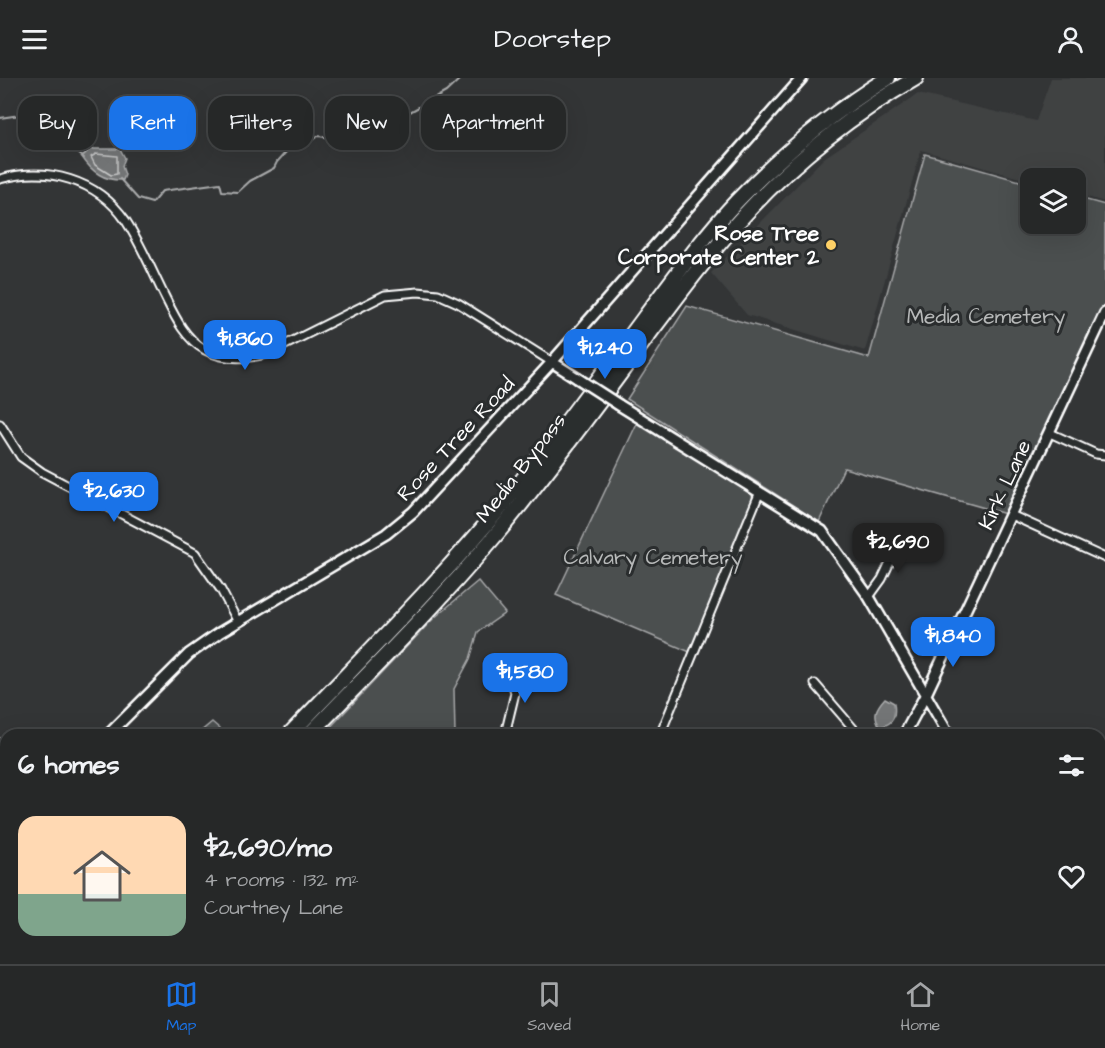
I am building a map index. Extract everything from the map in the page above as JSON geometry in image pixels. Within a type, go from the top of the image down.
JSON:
[{"type":"highway","points":[[855,99],[883,78]]},
{"type":"highway","name":"Media Bypass","points":[[295,729],[429,588],[495,514],[718,222],[773,165],[813,131],[855,99],[888,78]]},
{"type":"highway","name":"Media Bypass","points":[[315,729],[446,591],[499,531],[695,273],[747,212],[822,142],[864,111],[914,80]]},
{"type":"street","name":"Rose Tree Road","points":[[114,729],[189,654],[238,622],[396,528],[413,512],[552,362],[802,78]]},
{"type":"street","points":[[0,179],[20,174],[45,174],[69,178],[92,188],[110,201],[130,229],[179,323],[205,350],[226,358],[247,359],[267,354],[385,295],[418,292],[438,294],[458,303],[759,494],[782,505],[822,531],[869,597],[946,729]]},
{"type":"street","name":"Kirk Lane","points":[[907,729],[927,694],[1105,313]]},
{"type":"street","points":[[0,424],[21,457],[42,472],[195,553],[221,590],[238,622]]},
{"type":"street","points":[[1050,433],[1096,454],[1105,455]]},
{"type":"street","points":[[662,729],[759,494]]},
{"type":"street","points":[[1011,515],[1105,558]]},
{"type":"street","points":[[869,597],[882,579],[903,535]]},
{"type":"street","points":[[507,729],[515,693],[511,677]]},
{"type":"street","points":[[815,684],[854,729]]},
{"type":"shaded area","points":[[1051,78],[1105,78],[1105,202],[1086,197],[1086,168],[1020,168],[1020,178],[921,150],[865,351],[747,315],[711,273],[824,158],[918,94],[1036,121]]},
{"type":"green space","name":"Media Cemetery","points":[[925,154],[1020,181],[1020,234],[1086,234],[1086,200],[1105,205],[1105,304],[1006,514],[844,468],[819,522],[627,399],[687,306],[869,358]]},
{"type":"green space","name":"Calvary Cemetery","points":[[638,421],[752,495],[753,502],[690,652],[556,595]]},
{"type":"green space","points":[[478,581],[505,613],[478,632],[470,659],[454,689],[455,729],[329,729],[433,619]]},
{"type":"green space","points":[[212,722],[220,729],[204,729]]},
{"type":"water","points":[[89,150],[121,150],[125,158],[122,166],[125,175],[123,180],[104,177],[90,167],[82,157]]},
{"type":"water","points":[[885,698],[894,703],[895,712],[891,722],[880,727],[876,719],[876,712]]},
{"type":"waterway","points":[[120,179],[138,199],[152,203],[162,191],[220,183],[222,191],[238,192],[250,181],[274,168],[296,141],[312,140],[318,136],[332,138],[349,131],[367,136],[388,131],[408,113],[446,92],[461,78]]},
{"type":"waterway","points":[[0,118],[20,115],[68,145],[84,158]]},
{"type":"place","name":"Rose Tree Corporate Center 2","points":[[831,245]]}]
